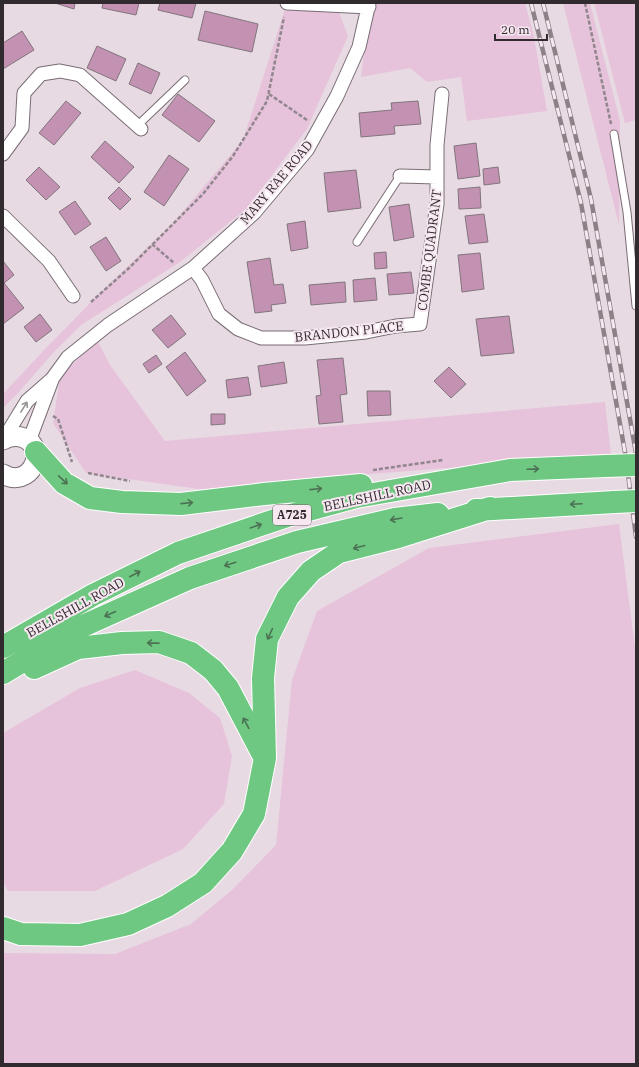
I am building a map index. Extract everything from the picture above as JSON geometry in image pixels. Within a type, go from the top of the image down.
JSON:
[{"type":"highway","points":[[32,447],[64,483],[90,498],[122,502],[181,504],[264,494],[510,470]]},
{"type":"highway","name":"BELLSHILL ROAD","points":[[3,647],[93,595],[178,553],[287,516],[356,497],[510,470],[636,465]]},
{"type":"highway","name":"BELLSHILL ROAD","points":[[3,673],[74,630],[190,578],[297,542],[395,519],[490,508],[636,501]]},
{"type":"highway","points":[[3,928],[21,934],[80,935],[128,924],[167,906],[203,883],[232,851],[254,814],[264,758],[263,678],[267,638],[288,597],[311,571],[339,552],[398,537],[490,508]]},
{"type":"highway","points":[[3,683],[78,648],[122,643],[159,642],[191,653],[213,670],[228,688],[264,758]]},
{"type":"main road","points":[[3,440],[9,437],[21,437],[32,447],[36,459],[30,472],[24,476],[11,478],[3,475]]},
{"type":"street","points":[[287,3],[369,5]]},
{"type":"street","name":"MARY RAE ROAD","points":[[3,440],[27,401],[52,379],[68,357],[108,325],[190,270],[254,213],[307,150],[319,129],[337,96],[359,47],[369,5]]},
{"type":"street","points":[[3,154],[22,128],[24,92],[41,74],[60,71],[80,75],[139,128]]},
{"type":"street","name":"COMBE QUADRANT","points":[[420,324],[437,204],[437,145],[442,94]]},
{"type":"street","name":"COMBE QUADRANT","points":[[400,176],[437,177]]},
{"type":"street","points":[[3,216],[49,261],[73,296]]},
{"type":"street","name":"BRANDON PLACE","points":[[190,270],[202,280],[219,314],[238,329],[261,338],[305,338],[366,332],[396,326],[420,324]]},
{"type":"street","name":"MARY RAE ROAD","points":[[32,447],[52,379]]},
{"type":"lane","points":[[139,128],[185,80]]},
{"type":"lane","points":[[614,134],[627,212],[636,306]]},
{"type":"lane","points":[[357,242],[400,176]]},
{"type":"path","points":[[91,302],[128,268],[203,194],[233,156],[267,101],[287,3]]},
{"type":"path","points":[[585,3],[614,134]]},
{"type":"path","points":[[268,94],[319,129]]},
{"type":"path","points":[[152,244],[190,270]]},
{"type":"shaded area","points":[[287,3],[338,10],[348,36],[307,129],[246,209],[180,262],[81,325],[53,353],[3,408],[3,394],[98,295],[175,221],[243,140]]},
{"type":"shaded area","points":[[370,3],[525,3],[534,37],[547,111],[467,121],[461,77],[427,82],[410,68],[361,77]]},
{"type":"shaded area","points":[[563,3],[590,3],[620,121],[619,225]]},
{"type":"shaded area","points":[[594,3],[636,3],[636,120],[625,123]]},
{"type":"shaded area","points":[[97,340],[110,365],[165,441],[605,402],[611,455],[320,478],[206,490],[86,473],[53,423],[60,377]]},
{"type":"shaded area","points":[[619,524],[636,655],[636,1064],[3,1064],[3,953],[115,954],[191,924],[232,890],[276,845],[292,680],[317,611],[429,548]]},
{"type":"shaded area","points":[[135,670],[189,693],[220,718],[232,756],[224,804],[183,849],[95,891],[8,891],[3,882],[3,733],[80,688]]},
{"type":"building","points":[[55,3],[75,3],[74,9]]},
{"type":"building","points":[[103,3],[139,3],[136,15],[102,8]]},
{"type":"building","points":[[160,3],[196,3],[192,18],[158,10]]},
{"type":"building","points":[[205,11],[258,24],[252,52],[198,40]]},
{"type":"building","points":[[22,31],[34,50],[3,69],[3,43]]},
{"type":"building","points":[[97,46],[126,59],[116,81],[87,68]]},
{"type":"building","points":[[138,63],[160,73],[151,94],[129,84]]},
{"type":"building","points":[[178,94],[215,121],[199,142],[162,115]]},
{"type":"building","points":[[66,101],[81,113],[54,145],[39,133]]},
{"type":"building","points":[[418,101],[421,124],[394,126],[395,134],[361,137],[359,113],[392,110],[391,103]]},
{"type":"building","points":[[105,141],[134,167],[119,183],[91,157]]},
{"type":"building","points":[[476,143],[480,176],[458,179],[454,146]]},
{"type":"building","points":[[169,155],[189,169],[164,206],[144,192]]},
{"type":"building","points":[[39,167],[60,187],[46,200],[26,180]]},
{"type":"building","points":[[498,167],[500,183],[484,185],[483,169]]},
{"type":"building","points":[[356,170],[361,208],[328,212],[324,173]]},
{"type":"building","points":[[119,187],[131,199],[120,210],[108,198]]},
{"type":"building","points":[[480,187],[481,208],[459,209],[458,189]]},
{"type":"building","points":[[75,201],[91,224],[75,235],[59,212]]},
{"type":"building","points":[[409,204],[414,237],[394,241],[389,207]]},
{"type":"building","points":[[484,214],[488,242],[469,244],[465,216]]},
{"type":"building","points":[[305,221],[308,248],[291,251],[287,224]]},
{"type":"building","points":[[106,237],[121,261],[106,271],[90,247]]},
{"type":"building","points":[[386,252],[387,268],[375,269],[374,253]]},
{"type":"building","points":[[480,253],[484,289],[462,292],[458,255]]},
{"type":"building","points":[[270,258],[274,285],[283,284],[286,303],[271,305],[272,311],[255,313],[247,262]]},
{"type":"building","points":[[3,261],[14,275],[4,283],[24,308],[3,324]]},
{"type":"building","points":[[411,272],[414,293],[389,295],[387,274]]},
{"type":"building","points":[[375,278],[377,300],[354,302],[353,280]]},
{"type":"building","points":[[345,282],[346,302],[311,305],[309,285]]},
{"type":"building","points":[[40,314],[52,330],[36,342],[24,327]]},
{"type":"building","points":[[171,315],[186,334],[168,348],[152,330]]},
{"type":"building","points":[[509,316],[514,353],[481,356],[476,319]]},
{"type":"building","points":[[185,352],[206,381],[187,396],[166,367]]},
{"type":"building","points":[[156,355],[162,364],[149,373],[143,364]]},
{"type":"building","points":[[343,358],[347,394],[340,395],[343,422],[319,424],[316,396],[321,395],[317,360]]},
{"type":"building","points":[[284,362],[287,383],[261,387],[258,366]]},
{"type":"building","points":[[449,367],[466,384],[451,398],[434,381]]},
{"type":"building","points":[[248,377],[251,395],[228,398],[226,380]]},
{"type":"building","points":[[367,391],[390,391],[391,415],[368,416]]},
{"type":"building","points":[[211,414],[225,414],[225,424],[211,425]]},
{"type":"railway","points":[[531,3],[581,203],[626,458],[636,537]]},
{"type":"railway","points":[[543,3],[591,199],[636,453]]}]
